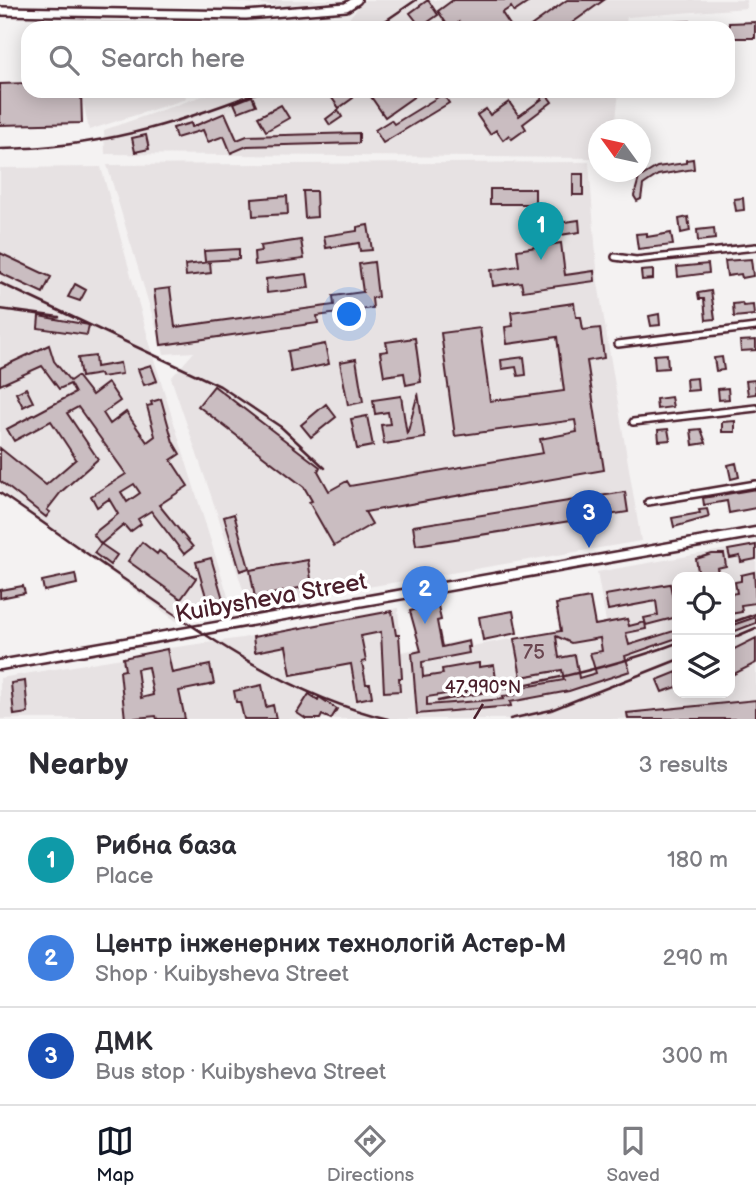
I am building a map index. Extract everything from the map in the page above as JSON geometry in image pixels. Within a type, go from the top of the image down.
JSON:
[{"type":"main road","name":"Kuibysheva Street","points":[[0,665],[756,532]]},
{"type":"street","points":[[0,11],[246,15],[346,7],[357,0]]},
{"type":"street","points":[[615,257],[636,260],[756,247]]},
{"type":"street","points":[[618,344],[756,327]]},
{"type":"street","points":[[633,422],[756,408]]},
{"type":"street","points":[[648,502],[756,484]]},
{"type":"shaded area","points":[[216,0],[340,0],[280,6]]},
{"type":"shaded area","points":[[364,0],[746,0],[747,8],[627,17],[626,21],[347,21]]},
{"type":"shaded area","points":[[82,98],[186,98],[186,99],[89,130]]},
{"type":"shaded area","points":[[197,98],[618,98],[616,119],[588,119],[588,158],[105,154],[104,130]]},
{"type":"shaded area","points":[[588,162],[598,283],[641,541],[249,607],[171,378],[194,352],[164,354],[107,165]]},
{"type":"shaded area","points":[[101,167],[154,359],[232,609],[176,621],[0,490],[0,168]]},
{"type":"shaded area","points":[[756,544],[756,719],[0,719],[0,678],[242,638],[398,608],[401,652],[470,639],[472,646],[606,622],[597,572]]},
{"type":"building","points":[[428,0],[438,15],[430,21],[416,21],[410,13]]},
{"type":"building","points":[[453,0],[532,0],[514,12],[511,7],[502,13],[507,21],[445,21],[438,11]]},
{"type":"building","points":[[567,0],[604,0],[575,21],[538,21]]},
{"type":"building","points":[[755,22],[755,38],[735,38],[735,23]]},
{"type":"building","points":[[21,83],[21,98],[81,98],[82,123],[0,125],[0,84]]},
{"type":"building","points":[[253,98],[256,105],[238,112],[234,103]]},
{"type":"building","points":[[332,98],[353,98],[339,108]]},
{"type":"building","points":[[372,98],[412,98],[385,117]]},
{"type":"building","points":[[436,98],[446,98],[449,103],[383,143],[375,130],[391,120],[394,124]]},
{"type":"building","points":[[549,98],[552,102],[523,124],[526,129],[512,139],[509,135],[503,140],[496,130],[490,134],[477,115],[486,109],[490,115],[509,102],[519,116],[542,99]]},
{"type":"building","points":[[281,105],[289,118],[266,131],[258,117]]},
{"type":"building","points":[[338,110],[342,117],[330,125],[326,119]]},
{"type":"building","points":[[225,113],[237,140],[247,136],[359,133],[359,143],[247,146],[231,153],[224,136],[208,142],[203,130],[176,138],[173,128],[191,123],[192,127]]},
{"type":"building","points":[[146,135],[149,149],[135,152],[132,138]]},
{"type":"building","points":[[693,159],[694,169],[658,175],[651,180],[651,171],[657,167],[686,163],[686,160]]},
{"type":"building","points":[[573,174],[583,174],[583,195],[573,195]]},
{"type":"building","points":[[638,182],[648,182],[643,185],[641,199],[637,201],[634,196]]},
{"type":"building","points":[[490,189],[535,189],[535,204],[490,204]]},
{"type":"building","points":[[303,191],[316,191],[317,217],[305,218]]},
{"type":"building","points":[[287,196],[288,214],[253,216],[252,199]]},
{"type":"building","points":[[743,198],[744,210],[736,211],[734,199]]},
{"type":"building","points":[[688,217],[690,231],[681,233],[679,219]]},
{"type":"building","points":[[579,220],[580,232],[560,235],[558,223]]},
{"type":"building","points":[[368,225],[372,250],[360,251],[359,243],[326,248],[324,236],[357,231],[357,227]]},
{"type":"building","points":[[714,228],[715,239],[698,241],[697,230]]},
{"type":"building","points":[[647,233],[647,237],[671,233],[673,245],[638,249],[636,234]]},
{"type":"building","points":[[301,240],[304,259],[255,265],[254,252],[261,251],[260,246]]},
{"type":"building","points":[[561,243],[565,275],[594,271],[595,281],[523,291],[521,282],[493,286],[491,270],[519,266],[517,250]]},
{"type":"building","points":[[239,249],[239,259],[205,261],[204,251]]},
{"type":"building","points":[[0,253],[51,277],[43,293],[0,273]]},
{"type":"building","points":[[751,259],[753,276],[727,276],[725,261]]},
{"type":"building","points":[[210,262],[211,273],[186,276],[185,265]]},
{"type":"building","points":[[374,262],[378,297],[372,298],[373,308],[317,316],[318,323],[161,345],[154,290],[170,288],[175,327],[334,305],[333,296],[363,292],[359,264]]},
{"type":"building","points":[[708,264],[709,273],[678,277],[677,267]]},
{"type":"building","points":[[653,270],[653,279],[642,280],[641,271]]},
{"type":"building","points":[[307,274],[309,288],[267,293],[266,279]]},
{"type":"building","points":[[75,284],[86,290],[80,301],[68,297]]},
{"type":"building","points":[[711,291],[715,319],[706,320],[704,299],[699,299],[698,293]]},
{"type":"building","points":[[574,303],[576,317],[581,317],[583,330],[600,328],[604,358],[587,361],[604,470],[365,512],[372,524],[334,546],[309,502],[312,501],[304,487],[198,406],[214,386],[320,467],[318,471],[329,491],[347,481],[350,486],[543,453],[540,439],[577,432],[575,420],[455,436],[441,333],[480,328],[490,401],[564,391],[557,337],[507,344],[505,327],[513,326],[511,312]]},
{"type":"building","points":[[742,303],[743,306],[753,305],[754,315],[734,317],[733,304]]},
{"type":"building","points":[[659,314],[660,325],[651,326],[649,316]]},
{"type":"building","points":[[39,316],[89,325],[87,335],[38,328]]},
{"type":"building","points":[[415,338],[421,382],[406,385],[404,373],[384,376],[380,352],[388,351],[386,342]]},
{"type":"building","points":[[756,340],[756,350],[741,351],[740,341]]},
{"type":"building","points":[[325,344],[329,364],[291,372],[288,351]]},
{"type":"building","points":[[49,345],[54,361],[70,381],[77,376],[92,395],[108,383],[120,401],[103,413],[110,424],[126,412],[147,442],[155,436],[147,406],[161,399],[173,442],[180,454],[171,460],[188,486],[159,505],[193,547],[184,554],[151,511],[138,519],[141,524],[130,532],[124,525],[101,544],[93,534],[118,514],[109,499],[97,507],[91,496],[126,474],[78,407],[67,413],[98,459],[61,492],[47,510],[50,512],[46,517],[0,481],[0,448],[46,485],[76,459],[51,421],[14,441],[7,429],[75,393],[70,384],[59,389],[42,366],[0,385],[0,368]],"holes":[[[134,484],[140,493],[127,502],[121,492]]]},
{"type":"building","points":[[667,354],[668,368],[655,369],[654,355]]},
{"type":"building","points":[[95,356],[96,367],[120,363],[122,374],[81,377],[78,358]]},
{"type":"building","points":[[524,357],[526,375],[518,376],[516,367],[502,369],[501,360]]},
{"type":"building","points":[[722,357],[724,370],[716,371],[714,358]]},
{"type":"building","points":[[356,359],[363,402],[348,405],[340,362]]},
{"type":"building","points":[[151,365],[157,381],[144,385],[138,369]]},
{"type":"building","points":[[697,378],[698,390],[687,391],[686,379]]},
{"type":"building","points":[[755,380],[756,394],[748,395],[746,381]]},
{"type":"building","points":[[26,388],[33,402],[23,407],[16,393]]},
{"type":"building","points":[[728,388],[729,399],[719,400],[718,389]]},
{"type":"building","points":[[418,393],[425,438],[384,444],[381,425],[390,424],[388,412],[375,414],[373,400],[401,396],[407,435]]},
{"type":"building","points":[[671,397],[673,407],[657,409],[656,399]]},
{"type":"building","points":[[326,404],[336,417],[311,437],[301,425]]},
{"type":"building","points":[[367,416],[373,446],[357,449],[351,419]]},
{"type":"building","points":[[735,421],[735,432],[722,432],[722,422]]},
{"type":"building","points":[[668,429],[670,440],[659,441],[658,430]]},
{"type":"building","points":[[701,429],[706,443],[693,445],[691,430]]},
{"type":"building","points":[[736,463],[739,477],[731,479],[728,465]]},
{"type":"building","points":[[756,489],[756,508],[729,513],[727,501],[704,505],[703,498]]},
{"type":"building","points":[[625,492],[628,512],[416,545],[413,526]]},
{"type":"building","points":[[707,509],[709,517],[674,527],[672,518],[700,513],[699,510]]},
{"type":"building","points":[[234,514],[249,568],[240,571],[224,517]]},
{"type":"building","points":[[142,542],[196,578],[181,599],[128,561]]},
{"type":"building","points":[[101,544],[117,555],[110,565],[94,553]]},
{"type":"building","points":[[756,545],[756,559],[741,562],[740,556],[730,558],[728,550]]},
{"type":"building","points":[[712,554],[724,554],[726,566],[717,568],[718,572],[698,572],[696,559]]},
{"type":"building","points":[[211,558],[225,606],[210,610],[196,562]]},
{"type":"building","points":[[308,560],[312,585],[255,598],[250,570]]},
{"type":"building","points":[[754,572],[756,603],[741,605],[742,612],[735,613],[735,582],[741,581],[741,575]]},
{"type":"building","points":[[75,574],[77,584],[44,591],[42,581]]},
{"type":"building","points":[[670,584],[672,618],[646,625],[644,618],[658,615],[656,601],[608,610],[605,595]]},
{"type":"building","points":[[23,586],[25,593],[0,598],[0,590]]},
{"type":"building","points":[[590,598],[595,625],[627,619],[629,626],[645,622],[646,629],[626,633],[629,645],[672,632],[672,640],[625,656],[630,671],[569,691],[510,702],[511,706],[417,714],[412,653],[421,651],[410,611],[431,606],[430,603],[437,601],[441,620],[437,621],[442,647],[469,641],[469,653],[422,662],[423,677],[443,674],[442,669],[465,665],[494,665],[497,686],[427,697],[427,705],[504,699],[503,696],[515,695],[514,689],[564,680],[562,670],[521,677],[514,639],[561,631],[556,604]],"holes":[[[556,636],[571,643],[600,638],[602,651],[590,653],[596,673],[579,678],[575,655],[559,658]]]},
{"type":"building","points":[[392,611],[396,635],[399,635],[402,678],[399,678],[400,691],[384,692],[381,632],[361,636],[366,661],[362,662],[366,684],[370,684],[372,697],[357,700],[351,664],[291,675],[286,646],[255,652],[253,637]]},
{"type":"building","points":[[513,611],[517,633],[483,640],[479,617]]},
{"type":"building","points":[[756,617],[756,623],[735,631],[735,624]]},
{"type":"building","points":[[756,638],[756,663],[735,674],[735,648]]},
{"type":"building","points":[[167,649],[172,673],[210,665],[214,684],[179,691],[185,719],[157,719],[156,716],[125,719],[120,671],[125,670],[123,658]],"holes":[[[148,667],[153,695],[141,698],[137,669]]]},
{"type":"building","points":[[672,674],[672,689],[662,692],[657,680]]},
{"type":"building","points":[[25,681],[28,713],[14,715],[11,683]]},
{"type":"building","points":[[262,685],[266,707],[273,705],[276,719],[244,719],[234,691]]},
{"type":"building","points":[[309,694],[337,709],[331,719],[322,715],[320,719],[306,719],[297,713]]},
{"type":"building","points":[[756,700],[756,719],[628,719],[627,713]]},
{"type":"railway","points":[[385,21],[416,0]]},
{"type":"railway","points":[[0,149],[69,144],[133,133],[196,115],[242,98]]},
{"type":"railway","points":[[0,283],[220,386],[281,427],[325,468]]},
{"type":"railway","points":[[0,309],[59,317]]},
{"type":"railway","points":[[0,493],[191,625],[253,664],[319,696],[388,719]]},
{"type":"railway","points":[[735,621],[756,614]]},
{"type":"railway","points":[[735,637],[756,628]]},
{"type":"railway","points":[[438,701],[589,670],[672,645]]},
{"type":"railway","points":[[510,719],[551,710],[672,662]]},
{"type":"place","name":"Рибна база","points":[[541,260]]},
{"type":"place","name":"ДМК","points":[[589,548]]},
{"type":"place","name":"Центр інженерних технологій Астер-М","points":[[425,624]]}]
